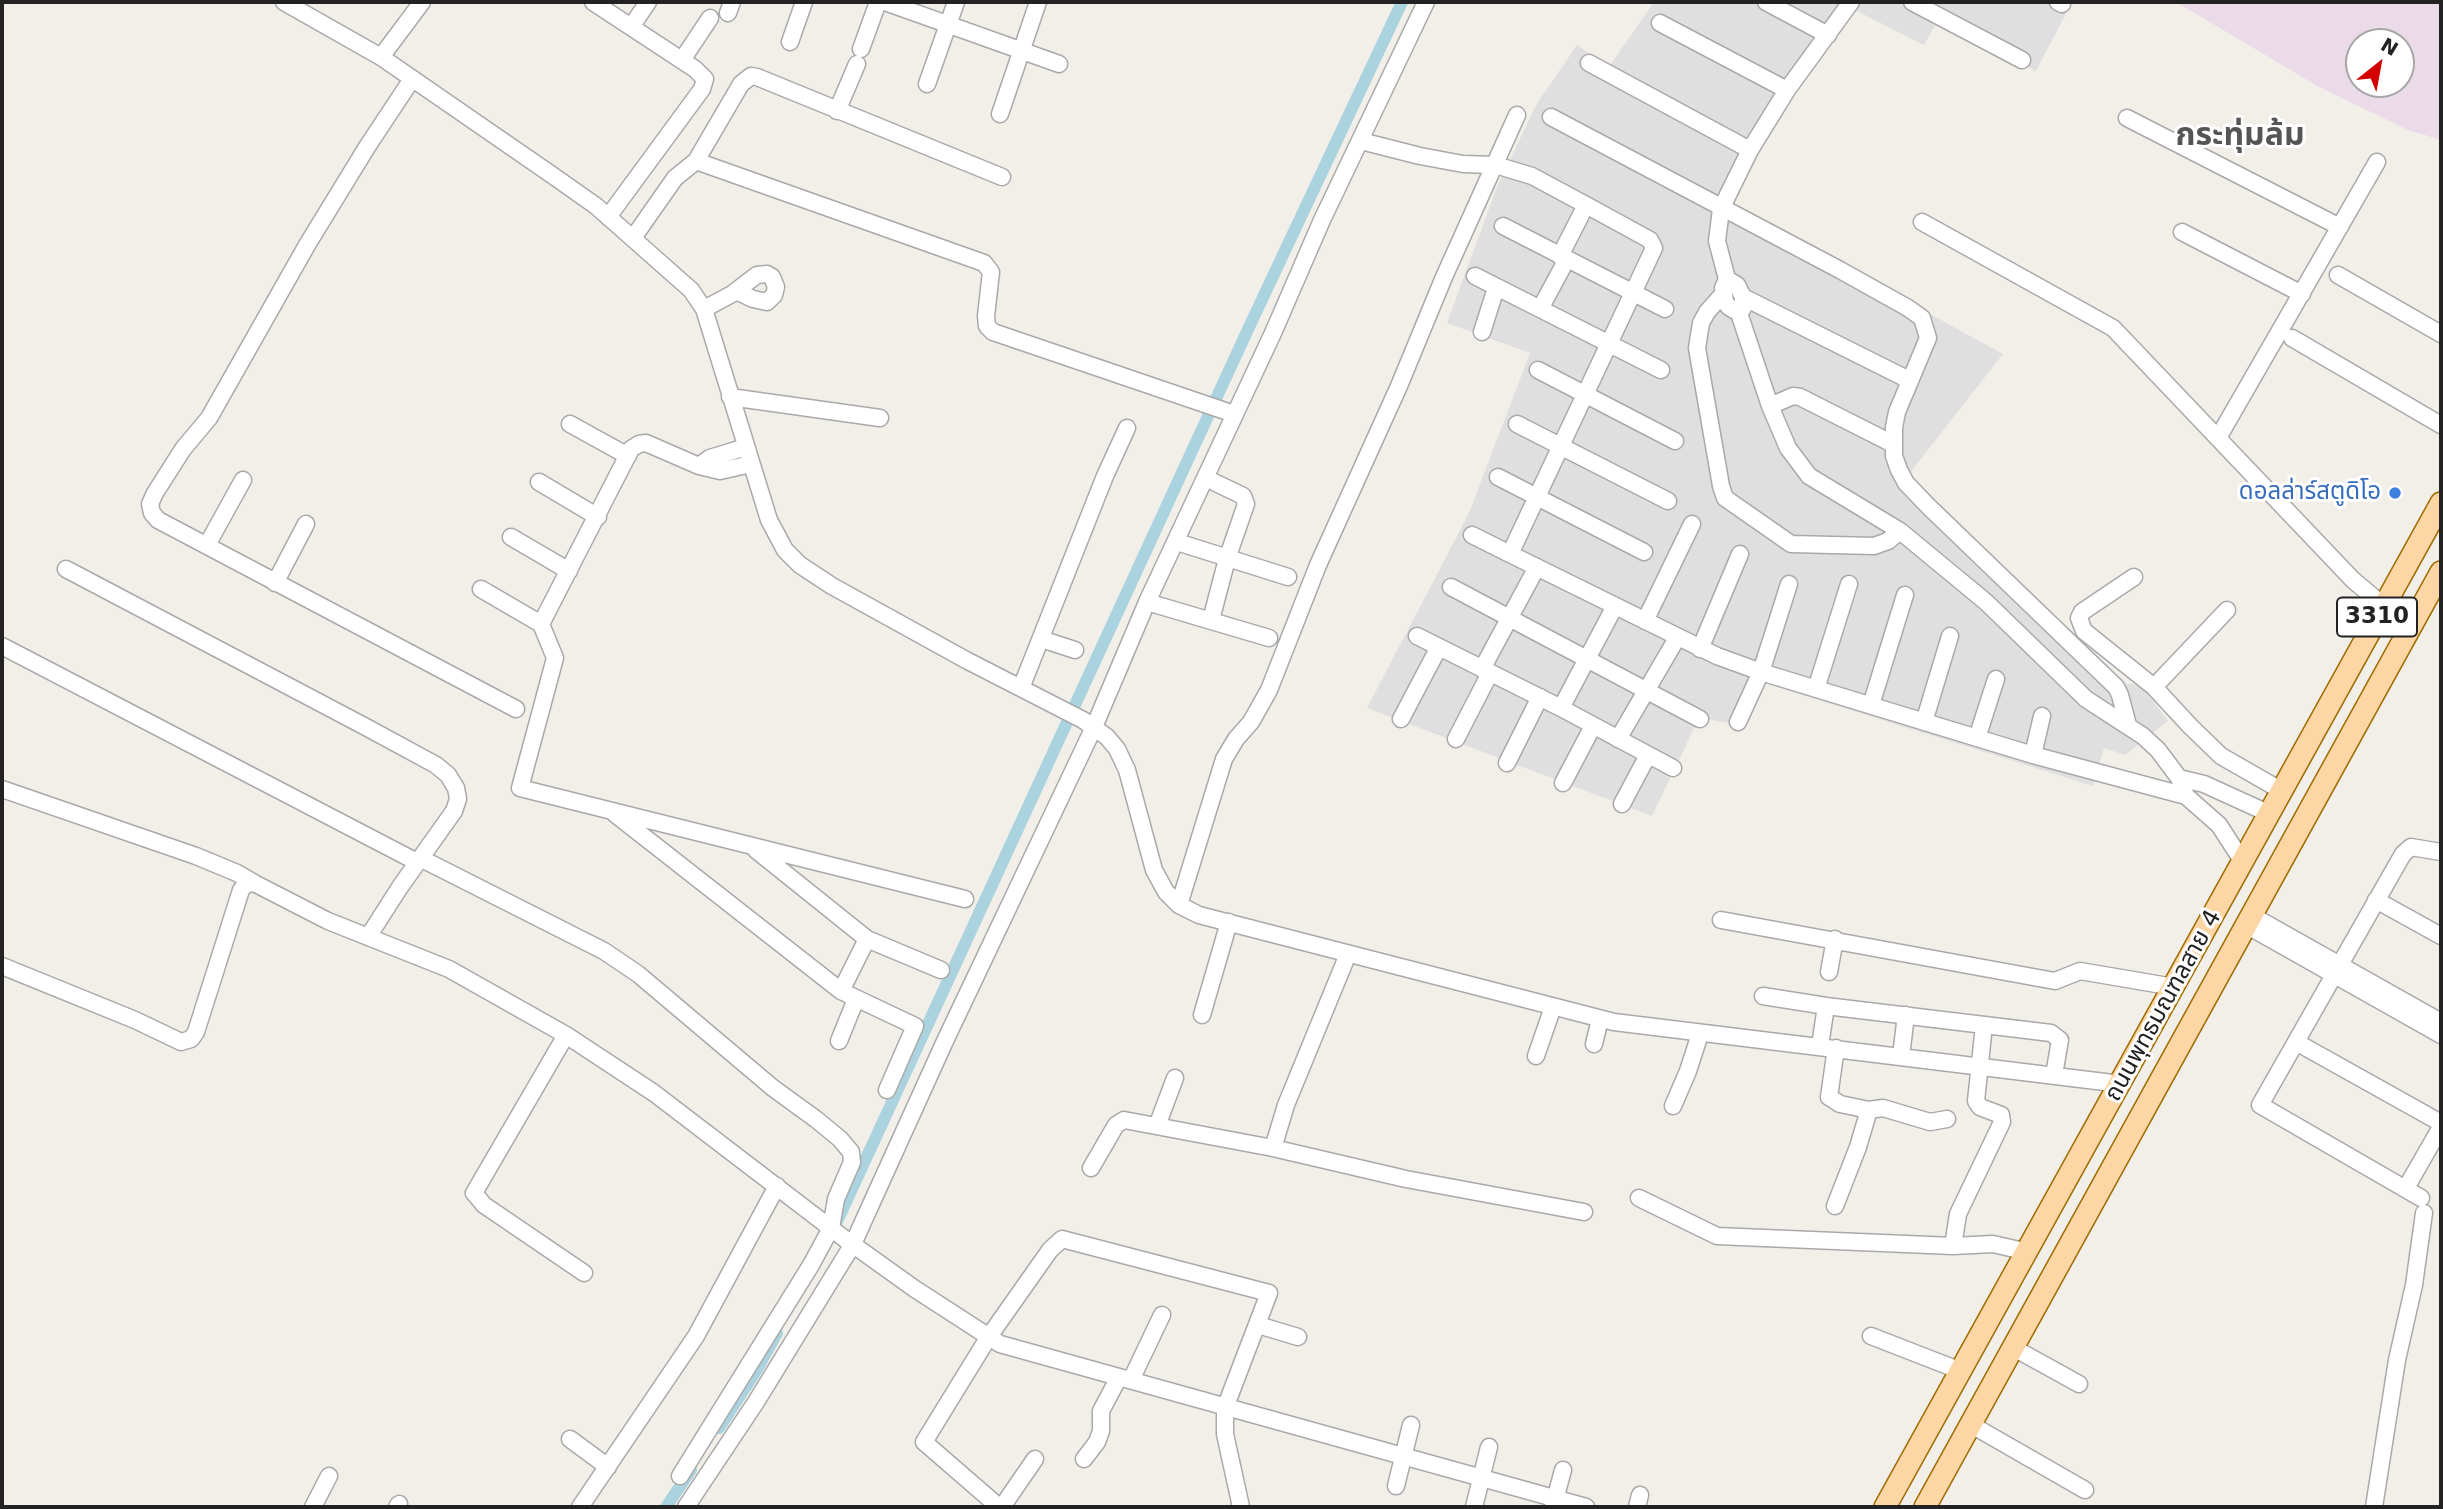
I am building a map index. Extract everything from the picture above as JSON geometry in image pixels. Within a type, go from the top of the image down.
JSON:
[{"type":"main road","name":"ถนนพุทธมณฑลสาย 4","points":[[1885,1507],[2441,503]]},
{"type":"main road","name":"ถนนพุทธมณฑลสาย 4","points":[[1930,1505],[2012,1347],[2441,572]]},
{"type":"main road","points":[[2287,783],[2339,757]]},
{"type":"street","points":[[285,2],[381,57],[408,85],[552,175],[608,217],[691,290],[704,309],[769,520],[785,550],[800,565],[832,586],[1082,720],[1107,737],[1122,758],[1154,870],[1166,892],[1179,905],[1199,915],[1600,1019],[1700,1034],[1828,1047],[2121,1084]]},
{"type":"street","points":[[381,57],[422,2]]},
{"type":"street","points":[[593,2],[682,60],[705,79],[702,89],[608,217]]},
{"type":"street","points":[[631,27],[648,2]]},
{"type":"street","points":[[790,42],[804,2]]},
{"type":"street","points":[[837,111],[878,2]]},
{"type":"street","points":[[885,2],[1059,64]]},
{"type":"street","points":[[927,83],[956,2]]},
{"type":"street","points":[[1000,114],[1038,2]]},
{"type":"street","points":[[686,1507],[756,1402],[840,1235],[956,1018],[1082,720],[1147,603],[1177,541],[1225,410],[1361,141],[1426,2]]},
{"type":"street","points":[[1766,2],[1828,35]]},
{"type":"street","points":[[1852,2],[1787,90],[1750,150],[1721,209],[1717,241],[1729,307],[1741,305],[1909,380]]},
{"type":"street","points":[[1912,2],[2022,60]]},
{"type":"street","points":[[682,60],[710,18]]},
{"type":"street","points":[[1660,23],[1787,90]]},
{"type":"street","points":[[1589,63],[1750,150]]},
{"type":"street","points":[[633,238],[675,178],[695,161],[741,84],[751,76],[1002,177]]},
{"type":"street","points":[[408,85],[366,147],[307,245],[209,418],[183,449],[150,504],[152,513],[158,520],[516,709]]},
{"type":"street","points":[[1179,905],[1224,759],[1251,722],[1269,690],[1318,565],[1498,166],[1517,115]]},
{"type":"street","points":[[1551,117],[1851,277],[1922,318],[1928,338],[1897,412],[1893,444],[1894,456],[1906,483],[2116,687],[2127,725]]},
{"type":"street","points":[[2127,118],[2340,226]]},
{"type":"street","points":[[1361,141],[1420,156],[1498,166],[1532,176],[1653,243],[1650,260],[1607,344],[1510,554]]},
{"type":"street","points":[[695,161],[984,263],[991,272],[986,316],[987,326],[993,332],[1225,410]]},
{"type":"street","points":[[2218,438],[2377,162]]},
{"type":"street","points":[[1540,309],[1586,205]]},
{"type":"street","points":[[1922,222],[2113,328],[2353,580],[2384,607]]},
{"type":"street","points":[[1503,226],[1665,309]]},
{"type":"street","points":[[2182,232],[2302,294]]},
{"type":"street","points":[[2338,275],[2441,334]]},
{"type":"street","points":[[1475,276],[1661,370]]},
{"type":"street","points":[[1725,287],[1706,312],[1701,323],[1697,348],[1721,486],[1729,503],[1791,544],[1874,546],[1888,541],[1900,531]]},
{"type":"street","points":[[1482,332],[1496,288]]},
{"type":"street","points":[[704,309],[736,291]]},
{"type":"street","points":[[1741,305],[1770,406],[1788,448],[1809,476],[1900,531],[1986,602],[2086,699],[2127,725],[2158,750],[2179,778],[2186,796]]},
{"type":"street","points":[[2292,338],[2441,425]]},
{"type":"street","points":[[1538,370],[1675,441]]},
{"type":"street","points":[[1770,406],[1793,396],[1800,397],[1893,444]]},
{"type":"street","points":[[730,397],[880,418]]},
{"type":"street","points":[[570,424],[628,456]]},
{"type":"street","points":[[1517,424],[1668,501]]},
{"type":"street","points":[[1021,688],[1105,476],[1127,428]]},
{"type":"street","points":[[541,624],[632,449],[646,443],[699,466],[720,471],[751,464]]},
{"type":"street","points":[[699,466],[710,457],[746,447]]},
{"type":"street","points":[[1498,477],[1644,552]]},
{"type":"street","points":[[207,545],[243,480]]},
{"type":"street","points":[[539,482],[598,517]]},
{"type":"street","points":[[1211,620],[1227,559],[1246,504],[1243,496],[1214,482]]},
{"type":"street","points":[[275,583],[306,524]]},
{"type":"street","points":[[1645,621],[1692,524]]},
{"type":"street","points":[[1472,535],[1700,649],[1761,672],[2033,755],[2186,796],[2219,825],[2243,862]]},
{"type":"street","points":[[511,537],[569,571]]},
{"type":"street","points":[[1177,541],[1288,578]]},
{"type":"street","points":[[1700,649],[1740,554]]},
{"type":"street","points":[[1455,739],[1537,567]]},
{"type":"street","points":[[66,569],[436,765],[448,775],[456,788],[458,799],[454,811],[368,937]]},
{"type":"street","points":[[2134,577],[2088,606],[2079,618],[2084,631],[2154,687],[2221,756],[2287,783]]},
{"type":"street","points":[[1738,722],[1761,672],[1789,584]]},
{"type":"street","points":[[1816,689],[1849,584]]},
{"type":"street","points":[[1451,587],[1700,719]]},
{"type":"street","points":[[481,589],[541,624],[555,658],[520,788],[965,899]]},
{"type":"street","points":[[1871,705],[1905,594]]},
{"type":"street","points":[[1147,603],[1269,638]]},
{"type":"street","points":[[1561,708],[1615,606]]},
{"type":"street","points":[[2154,687],[2227,610]]},
{"type":"street","points":[[1417,636],[1673,768]]},
{"type":"street","points":[[1924,722],[1951,636]]},
{"type":"street","points":[[1618,739],[1677,638]]},
{"type":"street","points":[[1041,639],[1076,650]]},
{"type":"street","points":[[2,646],[419,860],[604,951],[638,974],[772,1088],[840,1139],[850,1152],[852,1162],[836,1199],[840,1235]]},
{"type":"street","points":[[1401,719],[1439,648]]},
{"type":"street","points":[[1977,738],[1996,679]]},
{"type":"street","points":[[1507,762],[1540,698]]},
{"type":"street","points":[[2033,755],[2042,716]]},
{"type":"street","points":[[1563,783],[1593,726]]},
{"type":"street","points":[[1622,804],[1648,755]]},
{"type":"street","points":[[2179,778],[2204,785],[2270,814]]},
{"type":"street","points":[[2,789],[196,856],[237,873],[328,921],[449,969],[566,1035],[654,1093],[840,1235],[915,1289],[1000,1344],[1481,1478],[1554,1503],[1586,1507]]},
{"type":"street","points":[[610,811],[841,991],[915,1026],[887,1090]]},
{"type":"street","points":[[751,846],[867,939],[941,970]]},
{"type":"street","points":[[2374,1507],[2398,1360],[2414,1285],[2423,1206],[2406,1188],[2260,1105],[2406,849],[2411,847],[2441,852]]},
{"type":"street","points":[[2,966],[135,1020],[181,1042],[191,1039],[196,1032],[241,890],[246,884],[254,883]]},
{"type":"street","points":[[2375,900],[2441,936]]},
{"type":"street","points":[[1721,919],[2044,979],[2063,979],[2080,971],[2174,987]]},
{"type":"street","points":[[2248,920],[2441,1035]]},
{"type":"street","points":[[1202,1015],[1229,922]]},
{"type":"street","points":[[841,991],[867,939]]},
{"type":"street","points":[[1829,972],[1835,939]]},
{"type":"street","points":[[1273,1148],[1286,1105],[1348,954]]},
{"type":"street","points":[[2336,970],[2441,1022]]},
{"type":"street","points":[[1763,996],[1826,1006],[2051,1032],[2057,1035],[2060,1045],[2054,1075]]},
{"type":"street","points":[[839,1041],[856,999]]},
{"type":"street","points":[[1826,1006],[1829,1097],[1840,1104],[1869,1110],[1883,1108],[1930,1122],[1947,1119]]},
{"type":"street","points":[[1536,1056],[1553,1007]]},
{"type":"street","points":[[1901,1056],[1906,1015]]},
{"type":"street","points":[[1594,1044],[1600,1019]]},
{"type":"street","points":[[1953,1246],[1958,1214],[2002,1122],[1999,1113],[1977,1104],[1984,1025]]},
{"type":"street","points":[[1673,1106],[1700,1034]]},
{"type":"street","points":[[566,1035],[474,1193],[484,1205],[584,1273]]},
{"type":"street","points":[[2296,1042],[2441,1125],[2406,1188]]},
{"type":"street","points":[[1157,1126],[1175,1079]]},
{"type":"street","points":[[1836,1206],[1869,1110]]},
{"type":"street","points":[[1091,1168],[1119,1121],[1124,1119],[1273,1148],[1406,1179],[1584,1212]]},
{"type":"street","points":[[580,1507],[696,1336],[777,1186]]},
{"type":"street","points":[[1639,1198],[1717,1236],[1926,1246],[1993,1244],[2028,1252]]},
{"type":"street","points":[[680,1476],[811,1265],[840,1235]]},
{"type":"street","points":[[1035,1459],[1001,1507],[924,1442],[988,1338],[1050,1250],[1062,1240],[1269,1293],[1225,1408],[1225,1434],[1241,1507]]},
{"type":"street","points":[[1084,1459],[1097,1442],[1101,1430],[1101,1410],[1125,1379],[1162,1315]]},
{"type":"street","points":[[1258,1325],[1298,1337]]},
{"type":"street","points":[[1871,1336],[1961,1371]]},
{"type":"street","points":[[2012,1347],[2079,1384]]},
{"type":"street","points":[[1970,1424],[2085,1490]]},
{"type":"street","points":[[1396,1486],[1411,1425]]},
{"type":"street","points":[[570,1439],[608,1467]]},
{"type":"street","points":[[1474,1507],[1489,1447]]},
{"type":"street","points":[[1554,1503],[1563,1470]]},
{"type":"street","points":[[313,1507],[328,1476]]},
{"type":"shaded area","points":[[1654,2],[2072,2],[2036,71],[1938,20],[1924,45],[1853,9],[1794,93],[1757,154],[1731,205],[2003,354],[1909,474],[2127,684],[2140,684],[2168,721],[2125,755],[2104,748],[2093,786],[1761,682],[1740,725],[1699,718],[1652,816],[1367,708],[1469,513],[1530,353],[1447,323],[1497,187],[1536,105],[1577,45],[1609,67]]},
{"type":"shaded area","points":[[2176,2],[2441,2],[2441,140],[2408,130],[2319,87]]},
{"type":"waterway","points":[[834,1228],[1250,325],[1402,2]]},
{"type":"waterway","points":[[719,1428],[777,1333]]},
{"type":"waterway","points":[[666,1507],[691,1470]]},
{"type":"place","name":"ดอลล่าร์สตูดิโอ","points":[[2395,493]]},
{"type":"district","name":"กระทุ่มล้ม","points":[[2240,137]]}]
